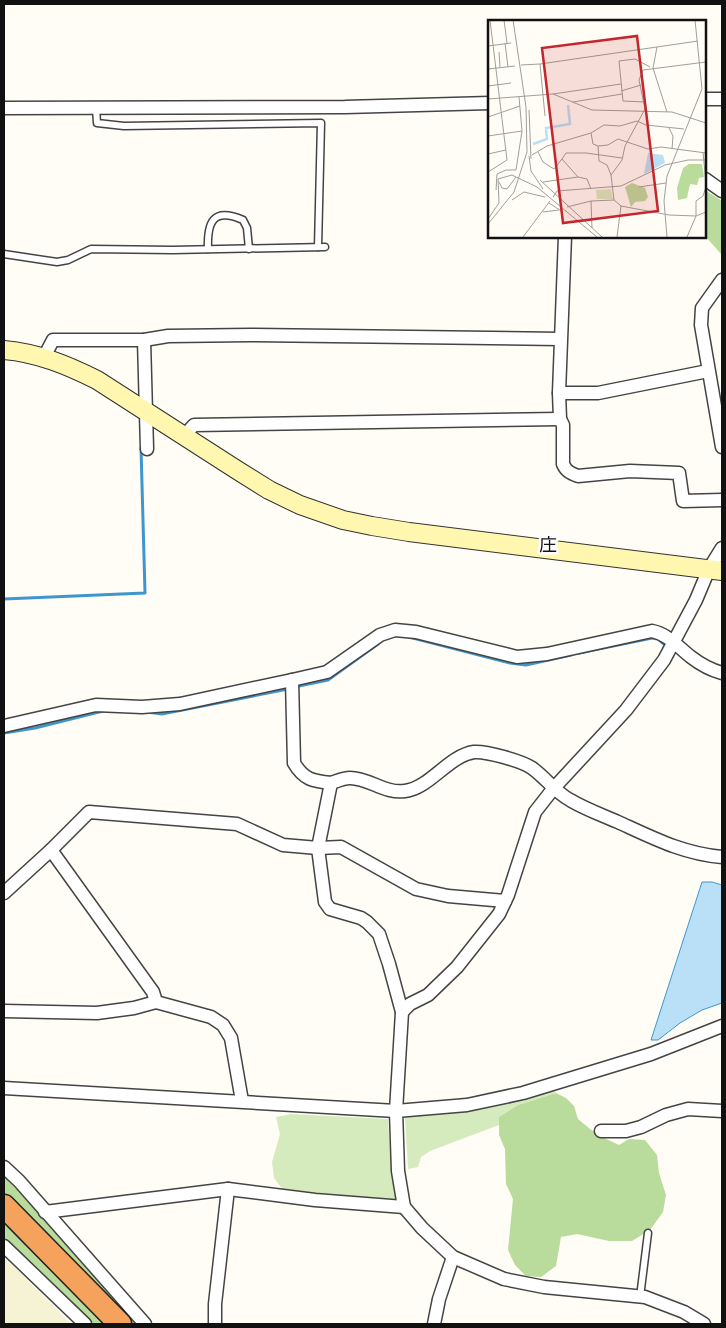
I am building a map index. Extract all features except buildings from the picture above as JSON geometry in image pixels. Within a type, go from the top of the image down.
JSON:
[{"type":"highway","points":[[4,1206],[120,1324]]},
{"type":"highway","points":[[4,1215],[111,1324]]},
{"type":"street","points":[[706,99],[722,99]]},
{"type":"street","points":[[4,108],[345,107],[488,103]]},
{"type":"street","points":[[706,180],[722,191]]},
{"type":"street","points":[[565,238],[559,393],[560,419],[563,425],[563,464],[565,469],[578,476],[630,471],[678,473],[683,501],[722,500]]},
{"type":"street","points":[[722,280],[702,308],[701,325],[722,447]]},
{"type":"street","points":[[44,357],[53,340],[144,340],[168,336],[251,335],[560,339]]},
{"type":"street","points":[[144,340],[147,450]]},
{"type":"street","points":[[4,350],[44,357],[70,366],[97,380],[269,490],[300,505],[343,520],[409,532],[716,570]]},
{"type":"street","points":[[559,393],[598,393],[708,371]]},
{"type":"street","points":[[184,436],[194,424],[560,419]]},
{"type":"street","points":[[402,1012],[410,1004],[428,995],[457,967],[499,914],[506,901],[535,812],[553,788],[626,710],[664,660],[696,600],[716,570],[722,548]]},
{"type":"street","points":[[4,726],[96,706],[142,707],[180,704],[326,672],[380,635],[395,630],[416,632],[517,657],[547,654],[652,631],[662,633],[692,659],[722,673]]},
{"type":"street","points":[[292,680],[294,763],[299,771],[312,781],[331,783],[350,778],[398,792],[410,790],[461,756],[475,752],[491,753],[531,767],[568,800],[668,845],[703,856],[722,857]]},
{"type":"street","points":[[331,783],[318,848],[325,902],[330,909],[361,918],[379,934],[402,1012],[396,1111],[398,1171],[404,1207],[422,1228],[453,1257],[504,1279],[544,1287],[640,1297],[684,1312],[704,1324]]},
{"type":"street","points":[[4,893],[90,812],[237,824],[283,845],[318,848],[341,847],[416,889],[448,896],[506,901]]},
{"type":"street","points":[[51,850],[153,992],[156,1002]]},
{"type":"street","points":[[4,1011],[97,1013],[134,1008],[156,1002],[211,1017],[223,1025],[231,1038],[242,1102]]},
{"type":"street","points":[[4,1088],[396,1111],[467,1105],[523,1093],[651,1054],[722,1026]]},
{"type":"street","points":[[601,1131],[641,1127],[666,1115],[688,1108],[722,1111]]},
{"type":"street","points":[[4,1167],[145,1324]]},
{"type":"street","points":[[45,1212],[228,1189],[315,1200],[404,1207]]},
{"type":"street","points":[[215,1324],[215,1304],[228,1189]]},
{"type":"street","points":[[4,1246],[85,1324]]},
{"type":"street","points":[[434,1324],[439,1299],[453,1257]]},
{"type":"lane","points":[[96,108],[97,123],[124,126],[320,123],[318,247]]},
{"type":"lane","points":[[208,249],[207,232],[210,224],[215,219],[232,215],[243,220],[247,228],[249,249]]},
{"type":"lane","points":[[4,254],[57,262],[68,260],[91,249],[325,247]]},
{"type":"lane","points":[[640,1297],[648,1234]]},
{"type":"shaded area","points":[[4,1256],[71,1324],[4,1324]]},
{"type":"green space","points":[[706,191],[722,201],[722,255],[706,237]]},
{"type":"green space","points":[[553,1089],[556,1093],[518,1105],[499,1117],[499,1125],[430,1151],[421,1157],[418,1167],[408,1169],[405,1117],[459,1112]]},
{"type":"green space","points":[[556,1093],[566,1098],[574,1106],[578,1119],[602,1137],[619,1145],[629,1139],[645,1140],[657,1155],[659,1173],[666,1195],[663,1212],[650,1230],[632,1241],[609,1241],[577,1234],[561,1237],[556,1266],[541,1277],[526,1276],[515,1265],[508,1250],[513,1199],[506,1184],[505,1149],[499,1135],[499,1117],[518,1105]]},
{"type":"green space","points":[[291,1114],[388,1119],[390,1151],[398,1195],[395,1202],[340,1199],[283,1190],[274,1178],[272,1162],[280,1134],[276,1117]]},
{"type":"green space","points":[[4,1176],[140,1324],[125,1324],[4,1200]]},
{"type":"green space","points":[[4,1221],[106,1324],[90,1324],[4,1242]]},
{"type":"water","points":[[702,882],[722,885],[722,1003],[702,1010],[680,1023],[658,1040],[651,1040]]},
{"type":"waterway","points":[[4,599],[145,593],[141,448]]},
{"type":"waterway","points":[[409,637],[510,663],[526,665],[571,655]]},
{"type":"waterway","points":[[579,653],[652,638],[658,639],[665,645]]},
{"type":"waterway","points":[[294,687],[328,680],[378,644]]},
{"type":"waterway","points":[[147,712],[162,714],[288,689]]},
{"type":"waterway","points":[[4,733],[35,728],[103,711]]},
{"type":"district","name":"庄","points":[[548,544]]}]
